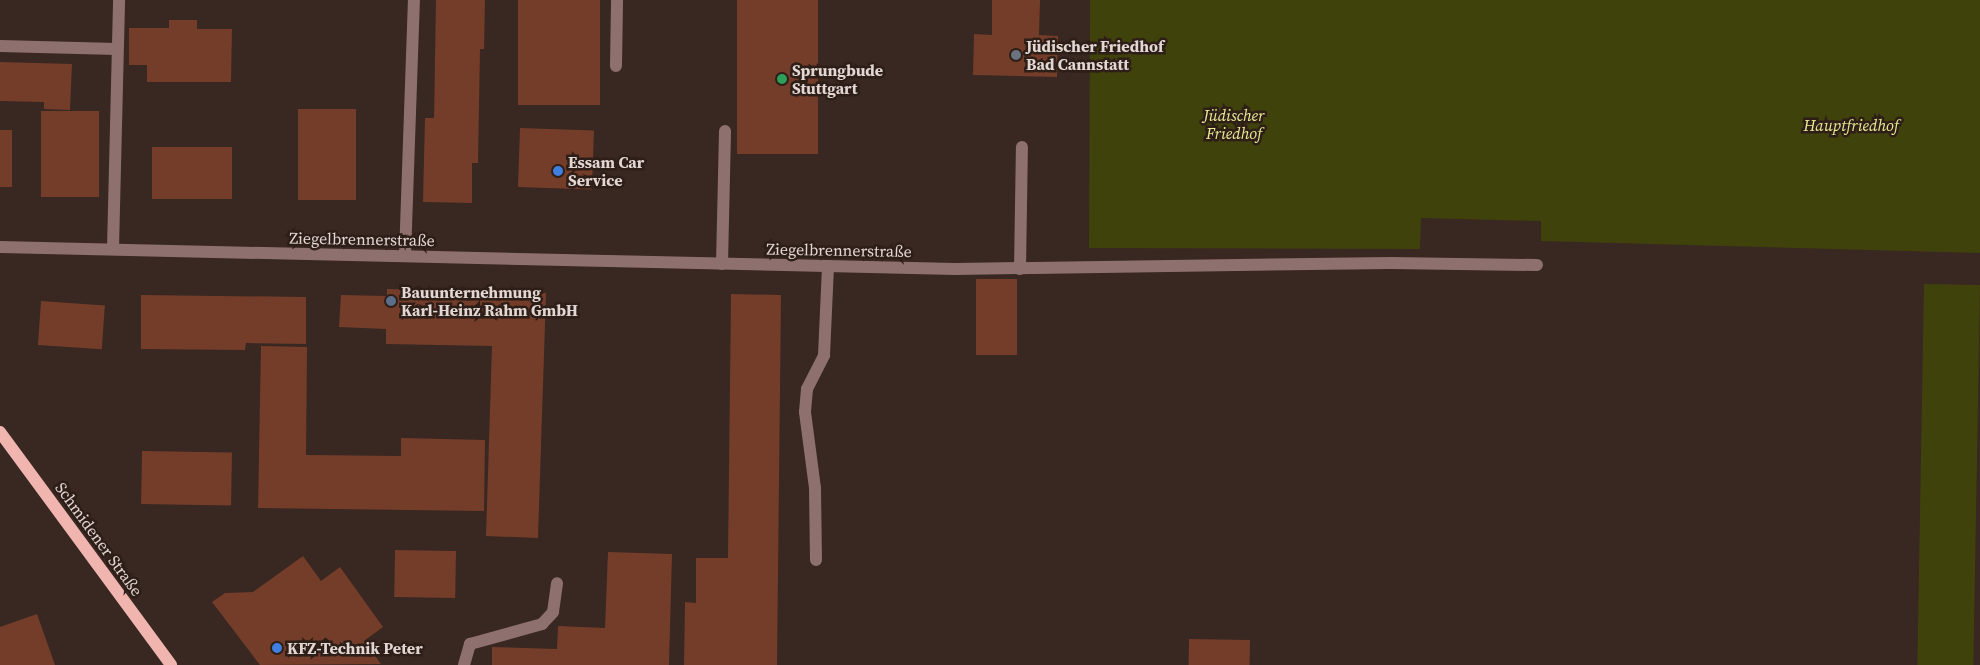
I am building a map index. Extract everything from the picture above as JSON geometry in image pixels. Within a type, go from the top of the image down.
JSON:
[{"type":"main road","name":"Schmidener Straße","points":[[0,432],[171,665]]},
{"type":"street","points":[[113,249],[118,0]]},
{"type":"street","points":[[404,256],[414,0]]},
{"type":"street","points":[[616,66],[617,0]]},
{"type":"street","points":[[0,46],[117,49]]},
{"type":"street","points":[[722,264],[725,131]]},
{"type":"street","points":[[1020,269],[1022,147]]},
{"type":"street","name":"Ziegelbrennerstraße","points":[[0,247],[955,269],[1392,263],[1537,265]]},
{"type":"street","points":[[816,560],[814,479],[805,412],[807,389],[824,355],[828,266]]},
{"type":"street","points":[[464,665],[470,644],[542,624],[553,612],[557,583]]},
{"type":"green space","name":"Hauptfriedhof","points":[[1090,0],[1980,0],[1980,253],[1541,241],[1541,221],[1421,218],[1420,249],[1089,248]]},
{"type":"green space","points":[[1924,284],[1980,285],[1973,665],[1917,665]]},
{"type":"building","points":[[436,0],[485,0],[484,49],[480,49],[478,163],[472,163],[472,203],[423,202],[425,118],[434,118]]},
{"type":"building","points":[[518,0],[600,0],[600,105],[518,105]]},
{"type":"building","points":[[737,0],[818,0],[818,154],[737,154]]},
{"type":"building","name":"Jüdischer Friedhof Bad Cannstatt","points":[[992,0],[1040,0],[1039,35],[1058,36],[1057,77],[973,75],[974,34],[992,35]]},
{"type":"building","points":[[169,20],[197,20],[197,29],[232,29],[231,82],[147,82],[147,65],[129,65],[129,28],[169,28]]},
{"type":"building","points":[[0,62],[72,64],[70,110],[44,109],[44,102],[0,101]]},
{"type":"building","points":[[298,109],[356,109],[356,200],[298,200]]},
{"type":"building","points":[[41,111],[99,111],[99,197],[41,197]]},
{"type":"building","points":[[520,128],[594,131],[592,190],[518,187]]},
{"type":"building","points":[[0,130],[12,130],[12,187],[0,187]]},
{"type":"building","points":[[152,147],[232,147],[232,199],[152,199]]},
{"type":"building","points":[[976,279],[1017,279],[1017,355],[976,355]]},
{"type":"building","points":[[387,289],[546,293],[538,538],[486,536],[492,346],[386,344],[386,329],[339,327],[341,295],[387,296]]},
{"type":"building","points":[[731,294],[781,295],[777,665],[684,665],[685,602],[696,603],[696,558],[728,558]]},
{"type":"building","points":[[141,295],[306,297],[306,344],[246,343],[245,350],[141,349]]},
{"type":"building","points":[[41,301],[105,305],[102,349],[38,345]]},
{"type":"building","points":[[261,346],[307,347],[306,455],[401,456],[401,438],[485,440],[484,511],[258,508]]},
{"type":"building","points":[[142,451],[232,453],[231,506],[141,504]]},
{"type":"building","points":[[395,550],[456,551],[455,598],[394,597]]},
{"type":"building","points":[[608,552],[672,554],[669,665],[492,665],[492,647],[557,649],[558,626],[605,628]]},
{"type":"building","points":[[303,556],[321,581],[340,567],[383,627],[364,641],[381,664],[260,665],[212,602],[225,593],[253,592]]},
{"type":"building","points":[[37,614],[55,665],[0,665],[0,627]]},
{"type":"building","points":[[1189,639],[1250,640],[1250,665],[1189,665]]},
{"type":"place","name":"Jüdischer Friedhof Bad Cannstatt","points":[[1016,55]]},
{"type":"place","name":"Sprungbude Stuttgart","points":[[782,79]]},
{"type":"place","name":"Essam Car Service","points":[[558,171]]},
{"type":"place","name":"Bauunternehmung Karl-Heinz Rahm GmbH","points":[[391,301]]},
{"type":"place","name":"KFZ-Technik Peter","points":[[277,648]]},
{"type":"park label","name":"Jüdischer Friedhof","points":[[1234,124]]}]
